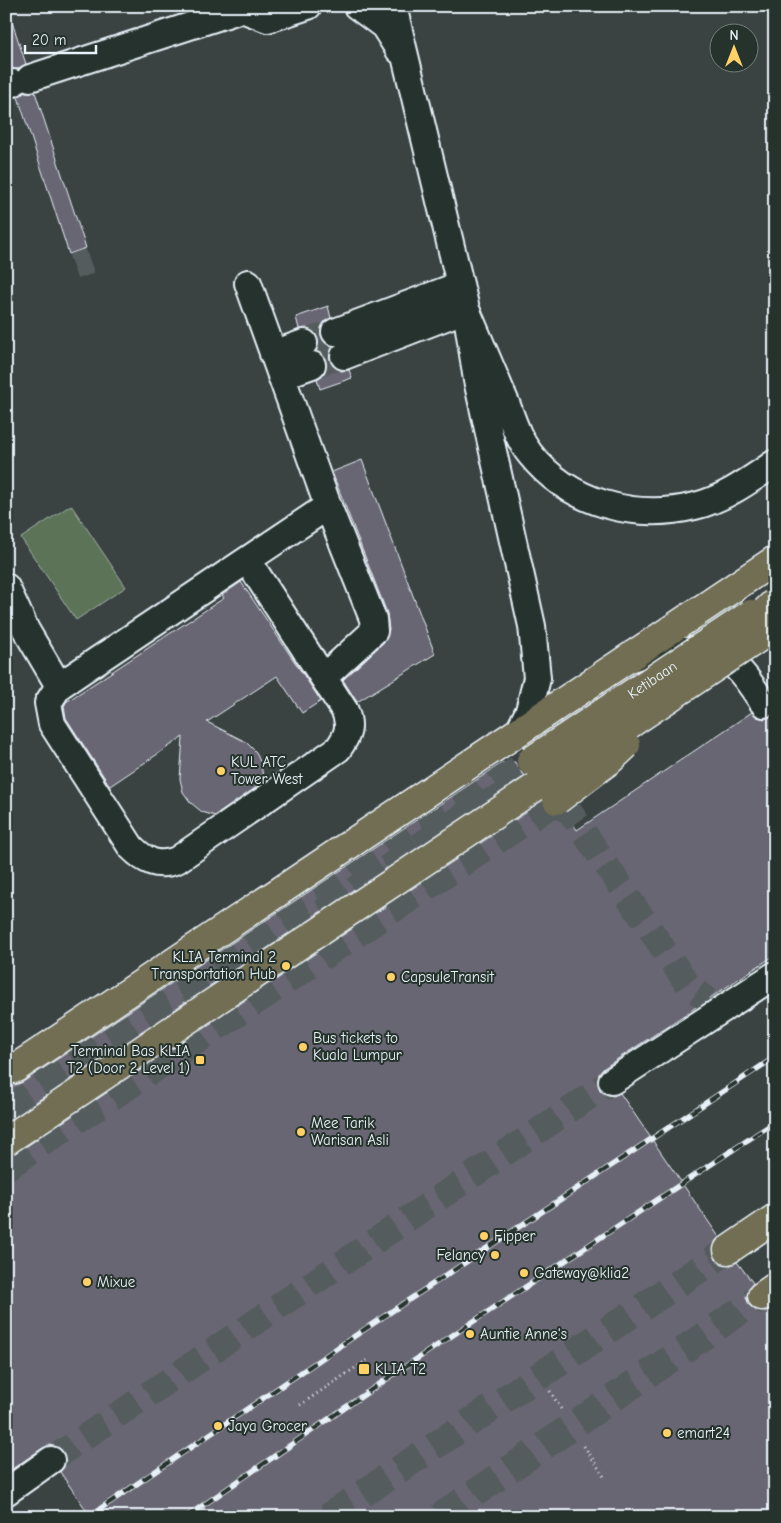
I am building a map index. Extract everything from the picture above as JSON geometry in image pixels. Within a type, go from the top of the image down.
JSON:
[{"type":"main road","points":[[14,1069],[775,560]]},
{"type":"main road","name":"Ketibaan","points":[[531,761],[775,598]]},
{"type":"main road","points":[[556,800],[610,760],[775,602]]},
{"type":"main road","points":[[6,1141],[775,627]]},
{"type":"main road","points":[[728,1250],[775,1218]]},
{"type":"street","points":[[16,82],[244,8],[268,19],[308,6]]},
{"type":"street","points":[[356,6],[384,26],[393,38],[409,73]]},
{"type":"street","points":[[393,6],[463,297],[477,380],[532,626],[536,656],[534,695],[519,731]]},
{"type":"street","points":[[248,283],[328,506],[373,619],[374,632],[324,677]]},
{"type":"street","points":[[335,332],[463,297]]},
{"type":"street","points":[[344,356],[463,297]]},
{"type":"street","points":[[463,297],[517,433],[530,454],[565,488],[586,498],[613,506],[640,510],[668,510],[695,506],[743,485],[775,463]]},
{"type":"street","points":[[277,365],[308,354]]},
{"type":"street","points":[[248,561],[345,711],[349,722],[348,735],[338,748],[177,860],[166,864],[152,862],[141,857],[131,847],[52,724],[48,704],[59,686],[328,506]]},
{"type":"street","points":[[6,586],[26,630],[59,686]]},
{"type":"street","points":[[625,660],[651,652],[696,652],[720,656],[731,662],[764,704]]},
{"type":"street","points":[[612,1081],[719,1002],[775,975]]},
{"type":"street","points":[[6,1492],[51,1460]]},
{"type":"path","points":[[300,1405],[367,1360]]},
{"type":"path","points":[[550,1391],[563,1412]]},
{"type":"path","points":[[584,1446],[605,1478]]},
{"type":"green space","points":[[71,505],[126,587],[76,620],[21,538]]},
{"type":"building","points":[[6,16],[10,16],[26,64],[18,69],[8,69],[6,62]]},
{"type":"building","points":[[25,92],[35,92],[86,248],[69,254],[18,97]]},
{"type":"building","points":[[328,306],[331,318],[323,323],[320,329],[321,337],[325,343],[332,347],[329,354],[330,362],[341,371],[349,370],[352,378],[320,389],[317,379],[324,374],[327,368],[326,360],[322,354],[316,351],[318,338],[314,332],[307,328],[299,329],[296,317]]},
{"type":"building","points":[[362,460],[435,654],[357,702],[343,680],[384,642],[389,630],[387,613],[332,472]]},
{"type":"building","points":[[241,582],[321,701],[302,713],[277,676],[207,722],[246,742],[256,752],[261,764],[263,777],[261,784],[215,816],[202,812],[191,803],[183,792],[180,779],[183,737],[110,786],[66,718],[64,706],[66,702],[224,598],[222,595]]},
{"type":"building","points":[[752,712],[757,717],[765,719],[775,714],[775,955],[604,1068],[599,1074],[597,1081],[600,1090],[606,1095],[613,1096],[620,1093],[719,1237],[714,1243],[712,1251],[715,1259],[729,1266],[737,1262],[753,1283],[748,1289],[746,1297],[749,1305],[755,1310],[763,1312],[771,1309],[775,1315],[775,1517],[91,1517],[60,1472],[65,1466],[66,1459],[58,1447],[50,1445],[43,1448],[6,1473],[6,1156],[15,1154],[542,802],[544,809],[550,814],[558,816],[566,813],[577,830]]},
{"type":"building","points":[[515,762],[518,770],[525,775],[6,1122],[6,1082],[15,1085],[23,1082],[502,763]]},
{"type":"tunnel","points":[[73,267],[90,261]]},
{"type":"tunnel","points":[[304,343],[335,332]]},
{"type":"tunnel","points":[[312,365],[344,356]]},
{"type":"tunnel","points":[[6,1111],[531,761]]},
{"type":"tunnel","points":[[258,956],[479,805],[510,794],[549,800],[570,812],[688,985],[708,1000]]},
{"type":"tunnel","points":[[6,1167],[557,800]]},
{"type":"tunnel","points":[[51,1460],[612,1081]]},
{"type":"tunnel","points":[[328,1517],[728,1250]]},
{"type":"tunnel","points":[[440,1517],[762,1296]]},
{"type":"railway","points":[[88,1517],[368,1327],[775,1057]]},
{"type":"railway","points":[[186,1517],[397,1372],[775,1122]]},
{"type":"place","name":"KUL ATC Tower West","points":[[221,771]]},
{"type":"place","name":"KLIA Terminal 2 Transportation Hub","points":[[286,966]]},
{"type":"place","name":"CapsuleTransit","points":[[391,977]]},
{"type":"place","name":"Bus tickets to Kuala Lumpur","points":[[303,1047]]},
{"type":"place","name":"Terminal Bas KLIA T2 (Door 2 Level 1)","points":[[200,1060]]},
{"type":"place","name":"Mee Tarik Warisan Asli","points":[[301,1132]]},
{"type":"place","name":"Fipper","points":[[484,1236]]},
{"type":"place","name":"Felancy","points":[[495,1255]]},
{"type":"place","name":"Gateway@klia2","points":[[524,1273]]},
{"type":"place","name":"Mixue","points":[[87,1282]]},
{"type":"place","name":"Auntie Anne's","points":[[470,1334]]},
{"type":"place","name":"KLIA T2","points":[[364,1369]]},
{"type":"place","name":"Jaya Grocer","points":[[218,1426]]},
{"type":"place","name":"emart24","points":[[667,1433]]}]
